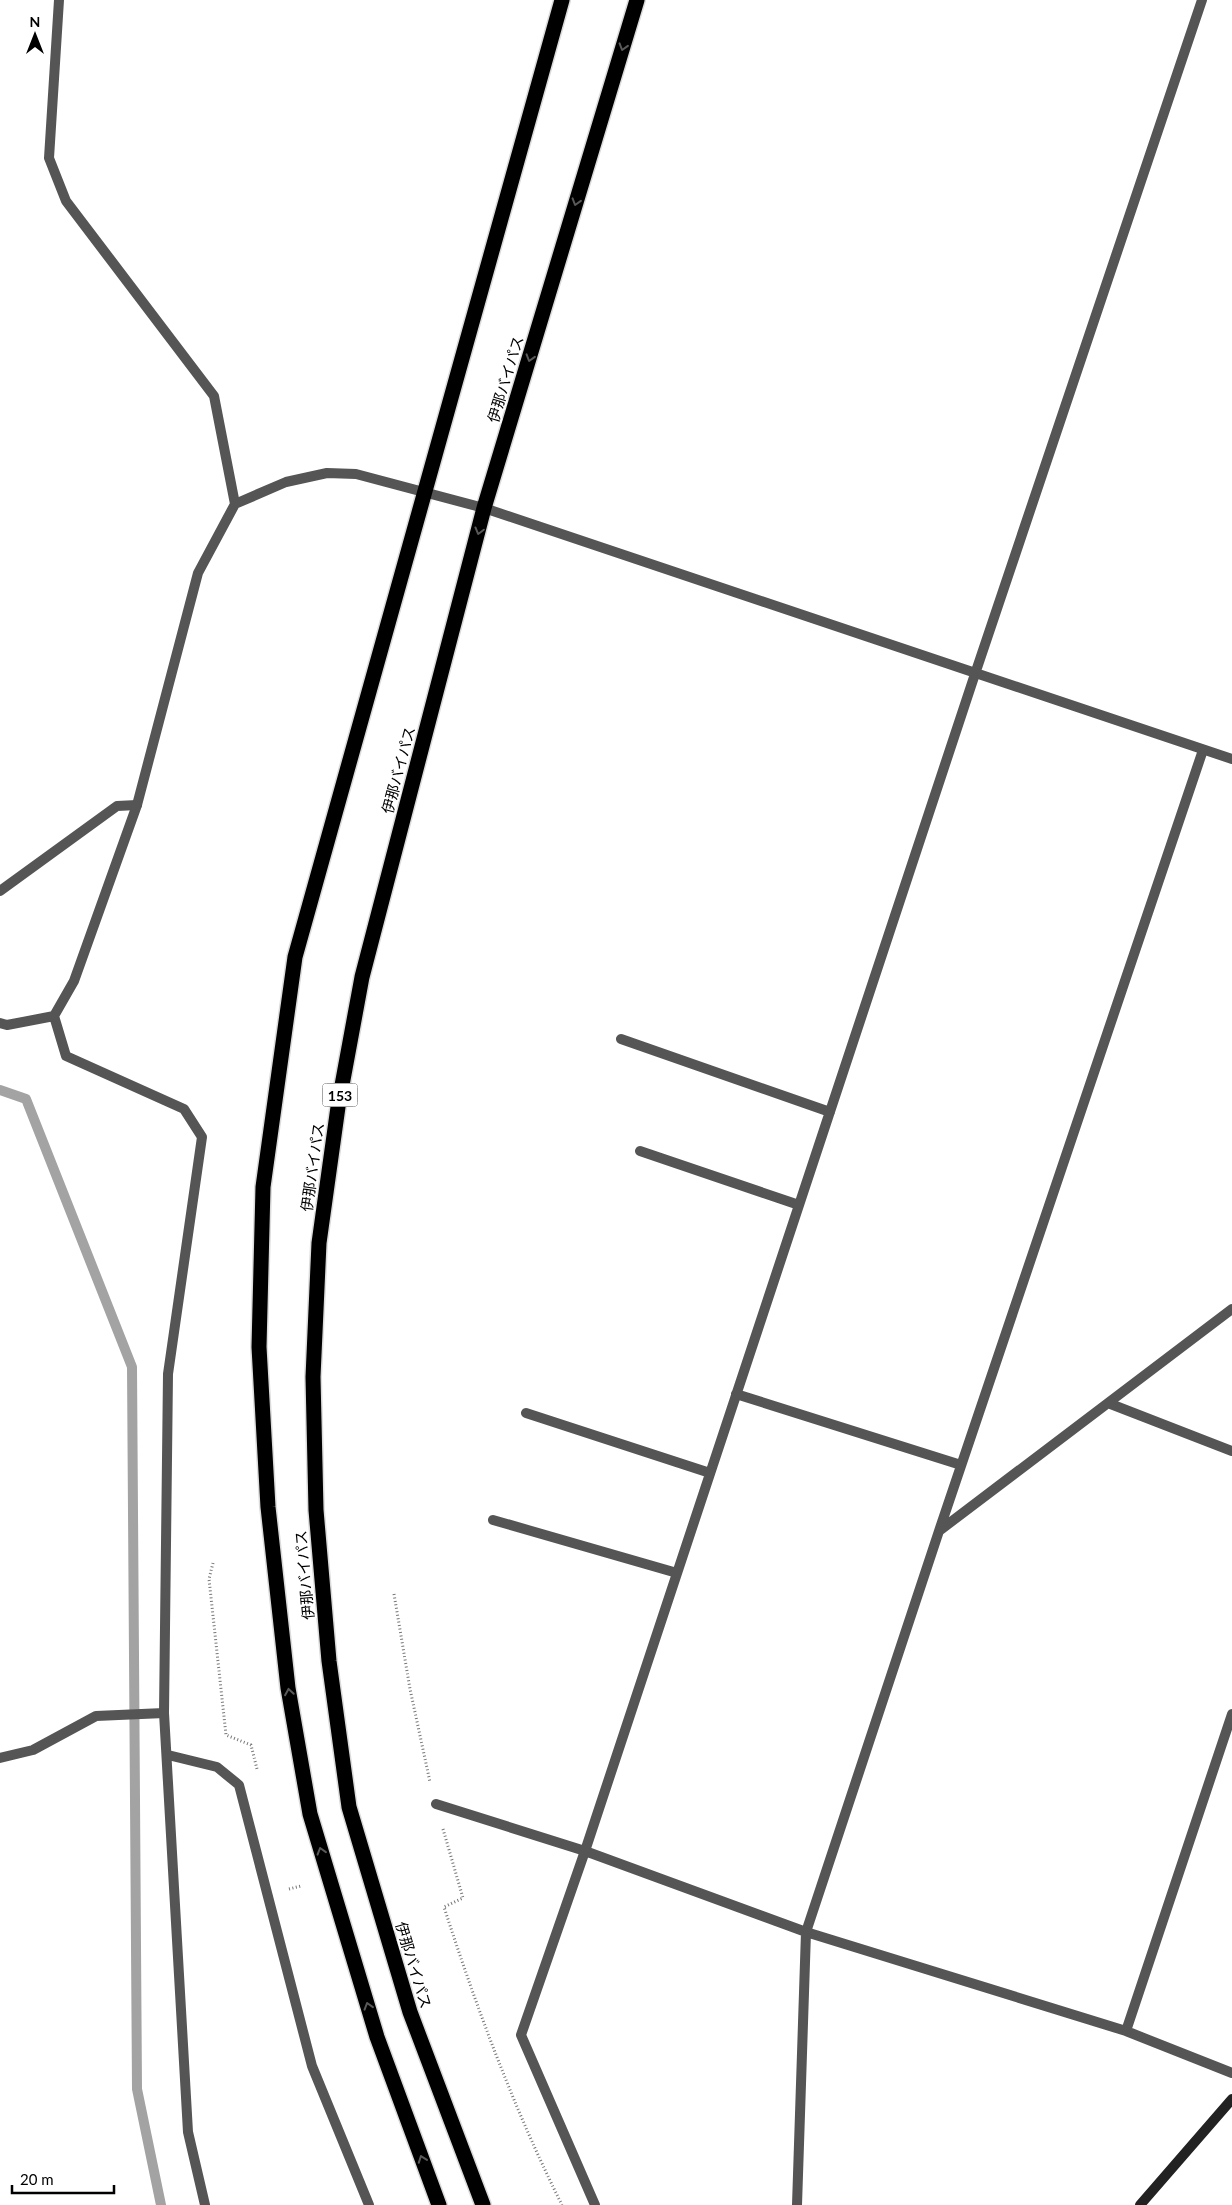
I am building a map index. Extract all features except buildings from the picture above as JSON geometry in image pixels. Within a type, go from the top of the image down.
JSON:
[{"type":"highway","name":"伊那バイパス","points":[[439,2205],[377,2037],[310,1814],[288,1688],[268,1507],[259,1347],[263,1187],[295,957],[562,0]]},
{"type":"highway","name":"伊那バイパス","points":[[483,2205],[410,2012],[349,1807],[329,1661],[316,1510],[313,1376],[319,1243],[338,1107],[362,977],[484,508],[636,0]]},
{"type":"street","points":[[59,0],[49,158],[66,201],[214,396],[236,504]]},
{"type":"street","points":[[596,2205],[521,2035],[585,1851],[975,674],[1202,0]]},
{"type":"street","points":[[204,2205],[188,2132],[168,1755],[160,1713],[168,1374],[202,1137],[184,1109],[66,1056],[54,1016],[74,981],[137,805],[198,573],[236,504],[286,482],[327,473],[356,474],[484,508],[1232,759]]},
{"type":"street","points":[[797,2205],[806,1932],[961,1465],[1203,750]]},
{"type":"street","points":[[0,891],[117,806],[137,805]]},
{"type":"street","points":[[0,1023],[7,1025],[54,1016]]},
{"type":"street","points":[[621,1039],[830,1112]]},
{"type":"street","points":[[640,1151],[799,1205]]},
{"type":"street","points":[[939,1531],[1232,1309]]},
{"type":"street","points":[[736,1394],[961,1465]]},
{"type":"street","points":[[1108,1403],[1232,1451]]},
{"type":"street","points":[[526,1413],[710,1473]]},
{"type":"street","points":[[493,1520],[677,1573]]},
{"type":"street","points":[[0,1758],[33,1750],[96,1716],[160,1713]]},
{"type":"street","points":[[1126,2031],[1232,1714]]},
{"type":"street","points":[[168,1755],[217,1767],[239,1786],[312,2066],[369,2205]]},
{"type":"street","points":[[436,1804],[585,1851],[806,1932],[1126,2031],[1232,2073]]},
{"type":"street","points":[[1140,2205],[1232,2099]]},
{"type":"path","points":[[213,1563],[209,1579],[224,1723]]},
{"type":"path","points":[[394,1594],[410,1689],[436,1804],[463,1898],[444,1907],[471,1991],[532,2146],[562,2205]]},
{"type":"waterway","points":[[0,1090],[26,1099],[132,1367],[137,2089],[161,2205]]}]
